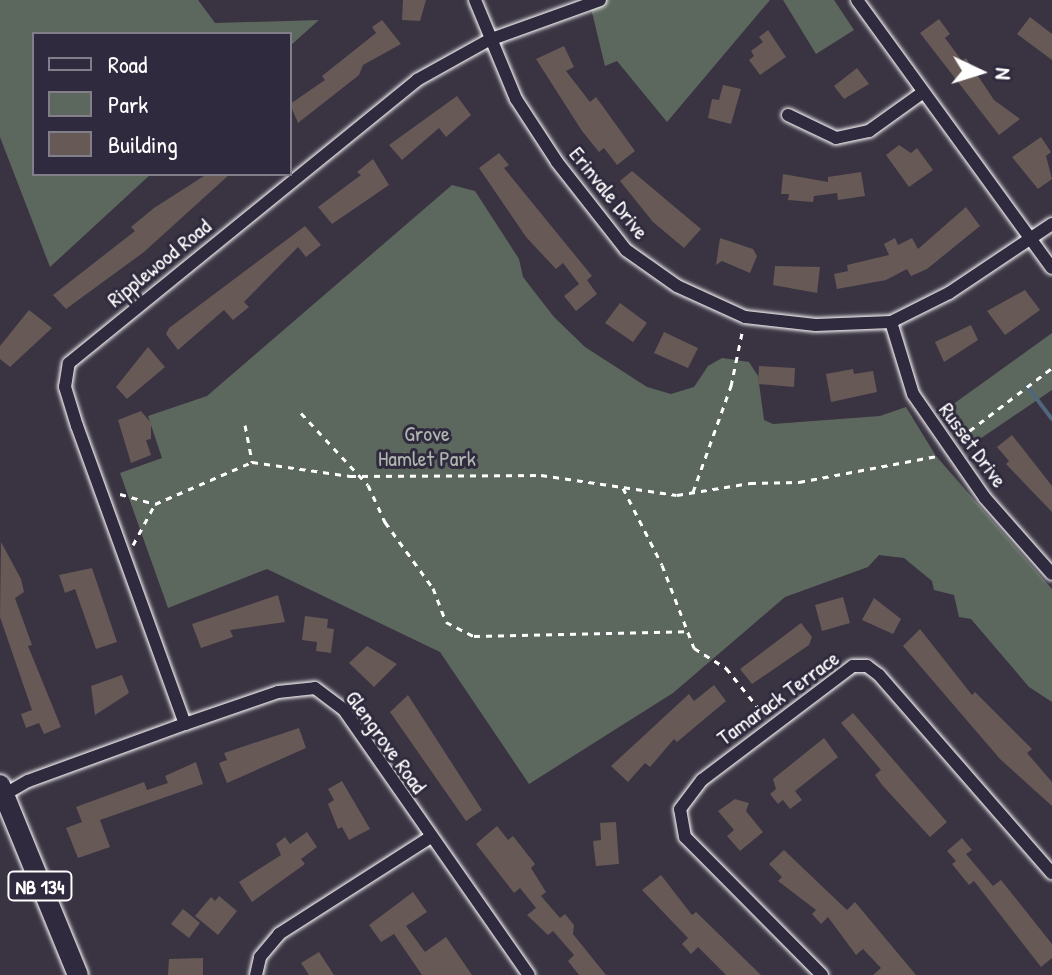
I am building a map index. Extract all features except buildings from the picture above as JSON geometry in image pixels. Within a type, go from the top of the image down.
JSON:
[{"type":"main road","name":"NB 134","points":[[1,793],[78,975]]},
{"type":"street","name":"Erinvale Drive","points":[[475,0],[516,99],[557,162],[626,250],[677,286],[745,317],[816,325],[891,322],[949,293],[1052,224]]},
{"type":"street","name":"Ripplewood Road","points":[[185,724],[65,387],[69,363],[417,80],[489,40],[600,0]]},
{"type":"street","points":[[857,0],[1052,268]]},
{"type":"street","points":[[788,115],[836,138],[869,131],[922,93]]},
{"type":"street","name":"Russet Drive","points":[[891,322],[919,405],[985,498],[1052,574]]},
{"type":"street","name":"Tamarack Terrace","points":[[822,975],[680,829],[680,809],[690,790],[853,666],[873,669],[1052,873]]},
{"type":"street","name":"Glengrove Road","points":[[1,793],[278,692],[315,688],[344,710],[429,838],[529,975]]},
{"type":"street","points":[[256,975],[260,957],[279,934],[429,838]]},
{"type":"path","points":[[693,492],[731,386],[745,317]]},
{"type":"path","points":[[960,438],[1052,368]]},
{"type":"path","points":[[301,413],[359,476],[433,588],[446,622],[474,636],[688,631]]},
{"type":"path","points":[[245,425],[252,462]]},
{"type":"path","points":[[120,494],[155,504],[252,462],[359,476],[506,472],[623,488],[693,492],[750,483],[799,482],[936,456]]},
{"type":"path","points":[[623,488],[694,648],[726,668],[772,726]]},
{"type":"path","points":[[124,554],[138,541],[155,504]]},
{"type":"green space","points":[[0,0],[198,0],[215,23],[319,20],[292,44],[292,32],[32,32],[32,176],[149,176],[50,267],[0,137]]},
{"type":"green space","points":[[589,0],[770,0],[667,122],[617,61],[605,66]]},
{"type":"green space","points":[[783,0],[834,0],[854,30],[816,54]]},
{"type":"green space","name":"Grove Hamlet Park","points":[[452,185],[475,191],[519,259],[523,277],[554,317],[585,347],[647,387],[671,394],[694,387],[708,366],[722,358],[749,362],[758,376],[764,420],[773,424],[880,416],[906,407],[936,456],[1052,589],[1052,702],[1029,687],[971,619],[959,617],[954,595],[934,590],[932,581],[904,558],[879,555],[868,567],[785,597],[673,693],[529,784],[440,652],[267,569],[168,608],[120,473],[162,458],[148,416],[207,396]]},
{"type":"green space","points":[[1052,333],[1052,390],[968,447],[945,410]]},
{"type":"waterway","points":[[1027,386],[1052,419]]}]
